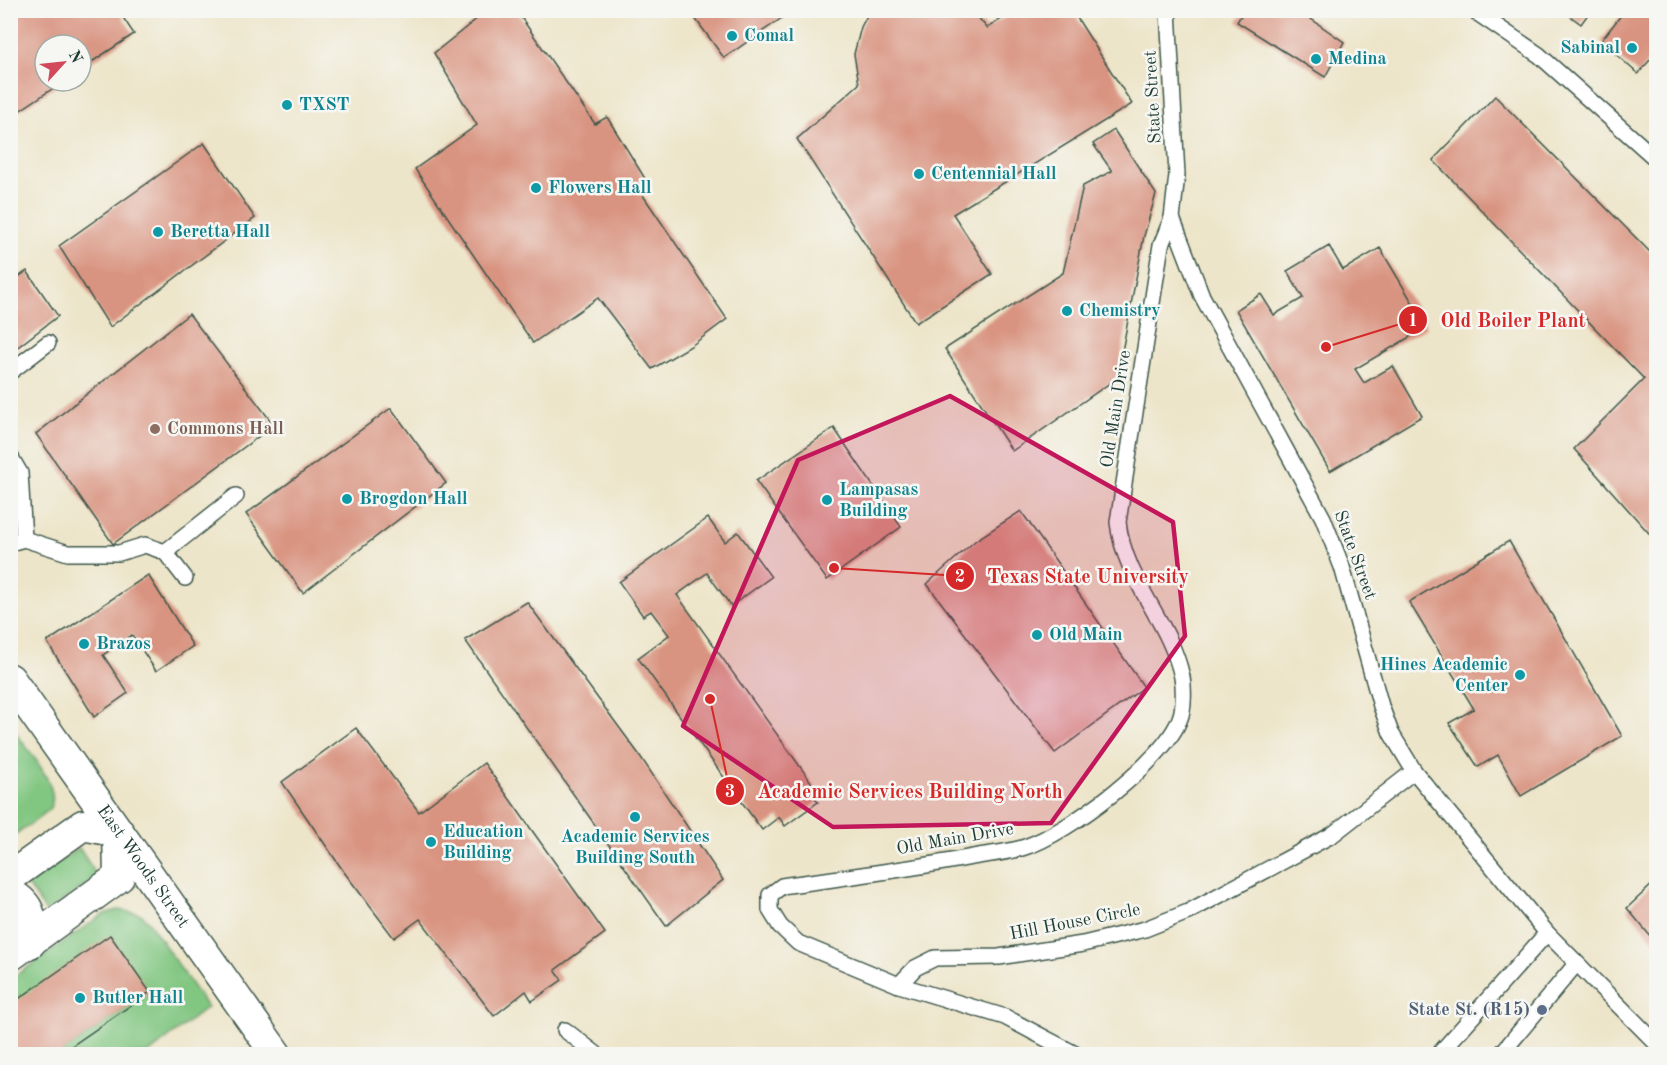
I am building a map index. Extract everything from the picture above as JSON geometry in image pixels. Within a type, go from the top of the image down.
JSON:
[{"type":"street","name":"East Woods Street","points":[[10,679],[276,1054]]},
{"type":"street","points":[[10,877],[83,825],[118,832],[119,877],[20,949]]},
{"type":"street","points":[[10,894],[24,903],[31,914],[33,925],[20,949]]},
{"type":"lane","name":"State Street","points":[[1168,10],[1177,175],[1172,218],[1202,296],[1323,518],[1342,567],[1380,706],[1391,733],[1414,771],[1547,933],[1656,1043]]},
{"type":"lane","points":[[1473,10],[1539,55],[1656,159]]},
{"type":"lane","name":"Old Main Drive","points":[[899,985],[798,943],[780,926],[770,910],[770,895],[783,886],[932,865],[1026,847],[1067,827],[1138,772],[1161,747],[1181,717],[1182,678],[1168,639],[1127,562],[1120,542],[1118,522],[1161,245],[1172,218]]},
{"type":"lane","points":[[10,372],[48,343]]},
{"type":"lane","points":[[10,456],[20,473],[17,541],[68,553],[119,554],[145,545],[165,552],[185,578]]},
{"type":"lane","points":[[165,552],[236,496]]},
{"type":"lane","name":"Hill House Circle","points":[[899,985],[915,968],[935,958],[999,957],[1083,944],[1145,929],[1188,912],[1332,835],[1414,771]]},
{"type":"lane","points":[[1439,1054],[1547,933]]},
{"type":"lane","points":[[1501,1054],[1576,964]]},
{"type":"lane","points":[[899,985],[1005,1017],[1075,1054]]},
{"type":"lane","points":[[565,1030],[596,1054]]},
{"type":"highlighted area","points":[[950,396],[1173,522],[1185,636],[1051,823],[833,827],[683,726],[798,460]]},
{"type":"green space","points":[[11,727],[33,755],[47,779],[52,800],[45,813],[11,838],[11,798],[13,796],[10,792]]},
{"type":"green space","points":[[79,848],[98,877],[46,912],[27,884]]},
{"type":"green space","points":[[118,910],[141,914],[148,921],[207,1007],[148,1054],[60,1054],[150,992],[11,1005],[11,979],[104,914]]},
{"type":"building","points":[[10,10],[118,10],[134,34],[93,61],[93,33],[33,33],[33,93],[46,93],[19,111],[10,99]]},
{"type":"building","name":"Flowers Hall","points":[[488,10],[516,10],[595,124],[607,117],[649,185],[640,191],[727,319],[691,346],[652,369],[598,298],[533,343],[415,169],[477,125],[434,53]]},
{"type":"building","name":"Comal","points":[[689,10],[787,10],[789,13],[724,58]]},
{"type":"building","name":"Centennial Hall","points":[[870,10],[972,10],[987,28],[1016,10],[1072,10],[1132,104],[953,214],[992,274],[916,323],[797,139],[859,84],[854,54],[861,27]]},
{"type":"building","name":"Medina","points":[[1244,10],[1298,10],[1344,42],[1325,77],[1237,22]]},
{"type":"building","points":[[1562,10],[1591,10],[1581,24]]},
{"type":"building","name":"Sabinal","points":[[1625,10],[1656,10],[1656,55],[1638,74],[1601,41]]},
{"type":"building","points":[[1495,96],[1656,258],[1656,541],[1574,449],[1644,379],[1433,160]]},
{"type":"building","name":"Chemistry","points":[[1114,130],[1156,194],[1144,236],[1117,378],[1012,451],[945,349],[1063,273],[1083,186],[1112,171],[1093,144]]},
{"type":"building","name":"Beretta Hall","points":[[204,143],[255,218],[110,327],[59,246]]},
{"type":"building","points":[[1329,246],[1343,270],[1380,248],[1427,327],[1355,369],[1364,383],[1393,366],[1422,416],[1330,471],[1236,310],[1261,294],[1274,315],[1303,298],[1287,271]]},
{"type":"building","points":[[27,271],[58,316],[10,353],[10,283]]},
{"type":"building","name":"Commons Hall","points":[[189,314],[274,425],[113,544],[36,434]]},
{"type":"building","name":"Brogdon Hall","points":[[391,408],[446,483],[303,593],[246,514]]},
{"type":"building","name":"Lampasas Building","points":[[834,428],[901,527],[827,580],[756,481]]},
{"type":"building","name":"Old Main","points":[[1021,511],[1144,687],[1055,753],[927,584],[976,540]]},
{"type":"building","points":[[708,518],[725,542],[738,532],[771,577],[731,606],[707,573],[677,595],[814,786],[809,790],[818,802],[785,826],[779,817],[762,830],[638,658],[669,635],[651,611],[643,616],[619,582]]},
{"type":"building","name":"Hines Academic Center","points":[[1509,541],[1622,736],[1521,796],[1498,755],[1478,767],[1449,723],[1474,709],[1409,602]]},
{"type":"building","name":"Brazos","points":[[148,575],[193,646],[156,671],[132,635],[103,655],[128,693],[94,717],[47,642]]},
{"type":"building","name":"Academic Services Building South","points":[[527,602],[638,753],[723,880],[666,926],[465,640]]},
{"type":"building","name":"Education Building","points":[[356,728],[419,812],[484,763],[605,933],[555,970],[562,980],[532,1001],[526,991],[494,1016],[420,919],[394,938],[344,872],[282,782]]},
{"type":"building","points":[[1656,881],[1656,943],[1627,908]]},
{"type":"building","name":"Butler Hall","points":[[110,935],[150,992],[60,1054],[10,1054],[10,1005]]},
{"type":"place","name":"Comal","points":[[732,36]]},
{"type":"place","name":"Sabinal","points":[[1632,48]]},
{"type":"place","name":"Medina","points":[[1316,59]]},
{"type":"place","name":"TXST","points":[[287,105]]},
{"type":"place","name":"Centennial Hall","points":[[919,174]]},
{"type":"place","name":"Flowers Hall","points":[[536,188]]},
{"type":"place","name":"Beretta Hall","points":[[158,232]]},
{"type":"place","name":"Chemistry","points":[[1067,311]]},
{"type":"place","name":"Old Boiler Plant","points":[[1326,347]]},
{"type":"place","name":"Commons Hall","points":[[155,429]]},
{"type":"place","name":"Brogdon Hall","points":[[347,499]]},
{"type":"place","name":"Lampasas Building","points":[[827,500]]},
{"type":"place","name":"Texas State University","points":[[834,568]]},
{"type":"place","name":"Old Main","points":[[1037,635]]},
{"type":"place","name":"Brazos","points":[[84,644]]},
{"type":"place","name":"Hines Academic Center","points":[[1520,675]]},
{"type":"place","name":"Academic Services Building North","points":[[710,699]]},
{"type":"place","name":"Academic Services Building South","points":[[635,817]]},
{"type":"place","name":"Education Building","points":[[431,842]]},
{"type":"place","name":"Butler Hall","points":[[80,998]]},
{"type":"place","name":"State St. (R15)","points":[[1542,1010]]}]
